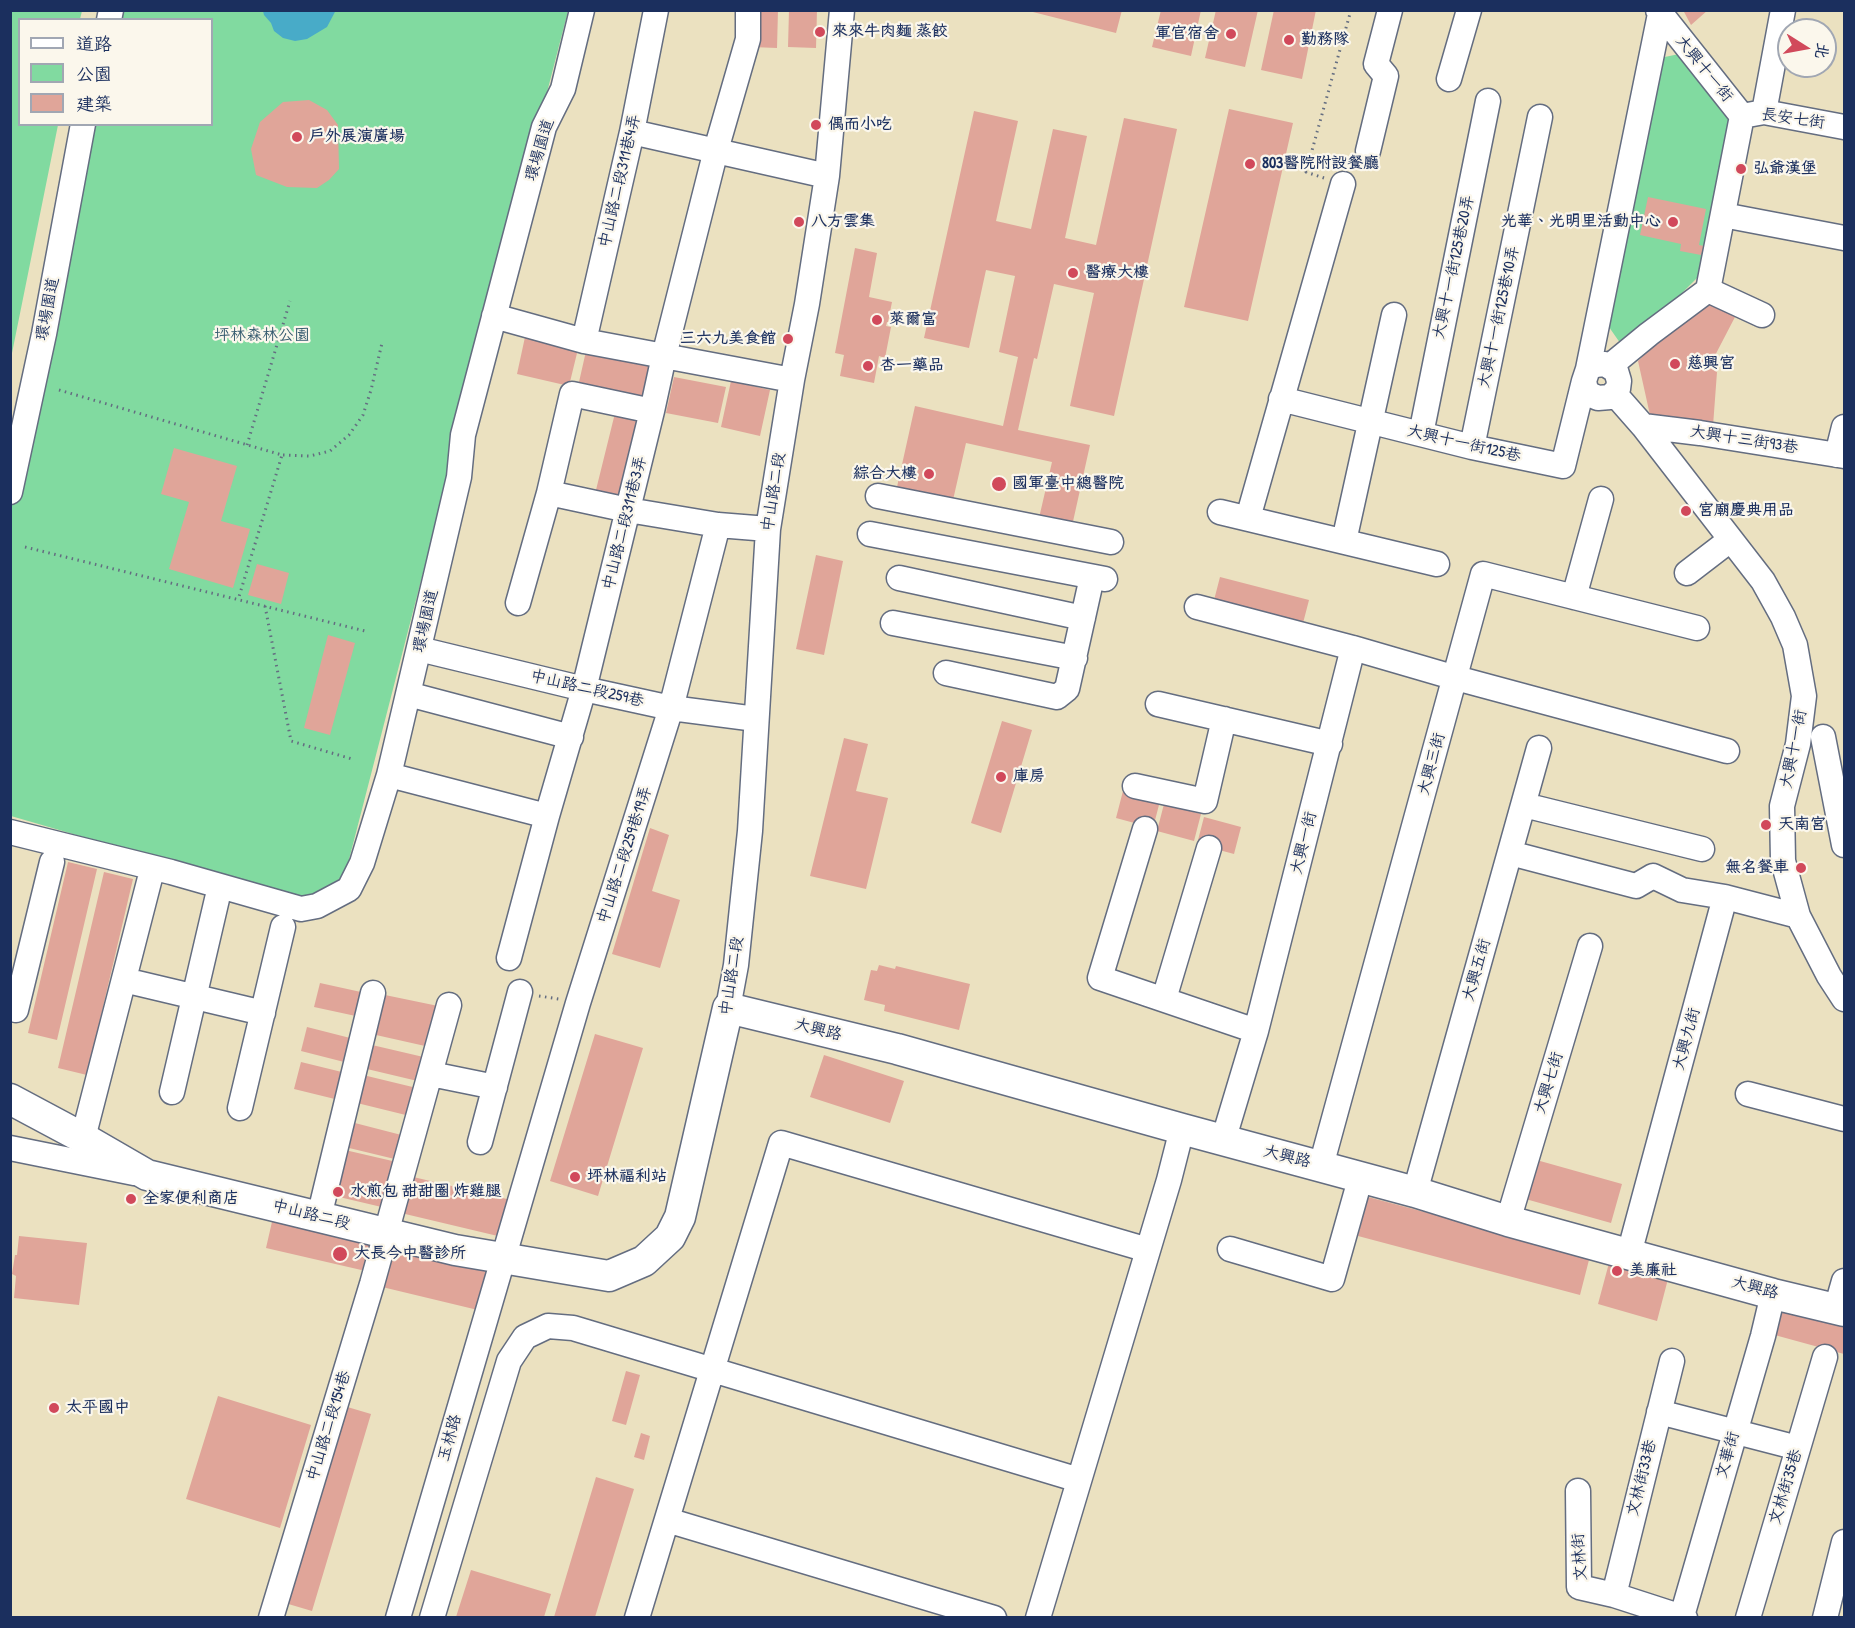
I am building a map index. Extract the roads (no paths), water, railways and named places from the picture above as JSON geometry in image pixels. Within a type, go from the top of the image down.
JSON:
[{"type":"main road","name":"大興路","points":[[728,1008],[897,1049],[1223,1141],[1360,1176],[1508,1221],[1773,1294],[1842,1300]]},
{"type":"main road","name":"中山路二段","points":[[10,1099],[147,1175],[387,1234],[502,1258],[609,1276],[644,1262],[670,1237],[680,1217],[728,1008]]},
{"type":"street","name":"環場園道","points":[[10,832],[171,872],[301,909],[324,903],[349,889],[362,863],[389,775],[459,477],[463,435],[544,127],[563,89],[582,10]]},
{"type":"street","name":"中山路二段311巷3弄","points":[[509,958],[584,689],[664,356],[716,150],[748,39],[748,10]]},
{"type":"street","name":"中山路二段","points":[[728,1008],[736,965],[750,831],[768,529],[827,176],[842,10]]},
{"type":"street","points":[[1368,151],[1386,76],[1376,64],[1390,10]]},
{"type":"street","points":[[1449,79],[1468,10]]},
{"type":"street","points":[[1753,114],[1784,10]]},
{"type":"street","name":"大興十一街","points":[[1659,12],[1753,114],[1723,215],[1708,290]]},
{"type":"street","name":"大興十一街","points":[[1659,12],[1594,372],[1586,390],[1591,395],[1604,399],[1614,393],[1643,426],[1763,581],[1796,645],[1804,696],[1798,744],[1782,806],[1783,861],[1798,916],[1837,975],[1845,999]]},
{"type":"street","name":"中山路二段311巷4弄","points":[[584,341],[656,15]]},
{"type":"street","name":"大興十一街125巷20弄","points":[[1420,434],[1488,101]]},
{"type":"street","name":"長安七街","points":[[1753,114],[1845,127]]},
{"type":"street","name":"大興十一街125巷10弄","points":[[1472,447],[1540,117]]},
{"type":"street","name":"環場園道","points":[[10,492],[44,334],[83,126]]},
{"type":"street","points":[[632,132],[827,176]]},
{"type":"street","points":[[1248,518],[1343,184]]},
{"type":"street","points":[[1723,215],[1845,238]]},
{"type":"street","points":[[1594,372],[1708,290],[1762,315]]},
{"type":"street","points":[[1344,541],[1394,315]]},
{"type":"street","points":[[494,316],[584,341],[792,380]]},
{"type":"street","name":"大興十一街125巷","points":[[1281,399],[1472,447],[1563,466],[1594,372]]},
{"type":"street","points":[[518,603],[549,493],[572,394],[652,411]]},
{"type":"street","name":"大興十三街93巷","points":[[1643,426],[1841,456]]},
{"type":"street","points":[[1841,456],[1845,427]]},
{"type":"street","points":[[549,493],[628,510],[718,525],[768,529]]},
{"type":"street","points":[[878,496],[1111,542]]},
{"type":"street","points":[[1574,597],[1601,499]]},
{"type":"street","points":[[1220,512],[1437,564]]},
{"type":"street","name":"中山路二段259巷19弄","points":[[502,1258],[578,1003],[671,708],[718,525]]},
{"type":"street","points":[[870,534],[1099,578],[1083,618],[1068,689],[1057,697],[946,673]]},
{"type":"street","points":[[1687,573],[1730,540]]},
{"type":"street","name":"大興三街","points":[[1321,1166],[1483,574],[1697,628]]},
{"type":"street","points":[[899,578],[1083,618]]},
{"type":"street","points":[[1197,607],[1727,751]]},
{"type":"street","points":[[893,623],[1074,658]]},
{"type":"street","name":"大興一街","points":[[1223,1141],[1256,1031],[1353,648]]},
{"type":"street","name":"中山路二段259巷","points":[[419,649],[671,708],[756,719]]},
{"type":"street","points":[[408,694],[571,737]]},
{"type":"street","points":[[1158,704],[1330,744]]},
{"type":"street","points":[[1135,786],[1205,801],[1224,719]]},
{"type":"street","points":[[1798,744],[1834,734],[1845,845]]},
{"type":"street","name":"大興五街","points":[[1415,1192],[1539,748]]},
{"type":"street","points":[[389,775],[547,816]]},
{"type":"street","points":[[1524,805],[1702,849]]},
{"type":"street","points":[[1144,829],[1100,978],[1256,1031]]},
{"type":"street","points":[[1653,876],[1659,838]]},
{"type":"street","points":[[1164,999],[1209,848]]},
{"type":"street","points":[[1510,853],[1636,886],[1653,876]]},
{"type":"street","points":[[10,1008],[16,1010],[52,862]]},
{"type":"street","points":[[83,1138],[151,874]]},
{"type":"street","points":[[1653,876],[1682,890],[1725,897],[1798,916]]},
{"type":"street","name":"大興九街","points":[[1629,1254],[1725,897]]},
{"type":"street","points":[[171,1092],[217,899]]},
{"type":"street","points":[[240,1108],[284,927]]},
{"type":"street","name":"大興七街","points":[[1508,1221],[1590,946]]},
{"type":"street","points":[[124,981],[263,1013]]},
{"type":"street","points":[[480,1142],[520,992]]},
{"type":"street","points":[[319,1217],[373,993]]},
{"type":"street","name":"中山路二段154巷","points":[[271,1617],[387,1234],[448,1005]]},
{"type":"street","points":[[431,1074],[495,1088]]},
{"type":"street","points":[[1748,1094],[1845,1119]]},
{"type":"street","points":[[1038,1617],[1169,1180],[1182,1129]]},
{"type":"street","points":[[642,1616],[667,1520],[781,1143],[1148,1250]]},
{"type":"street","points":[[10,1148],[163,1179]]},
{"type":"street","points":[[1230,1249],[1332,1279],[1360,1176]]},
{"type":"street","name":"玉林路","points":[[398,1617],[502,1258]]},
{"type":"street","name":"文華街","points":[[1684,1617],[1773,1294]]},
{"type":"street","points":[[432,1617],[508,1361],[525,1337],[548,1326],[573,1328],[1079,1480]]},
{"type":"street","name":"文林街35巷","points":[[1748,1617],[1825,1357]]},
{"type":"street","name":"文林街33巷","points":[[1614,1595],[1672,1361]]},
{"type":"street","points":[[1659,1412],[1798,1448]]},
{"type":"street","name":"文林街","points":[[1578,1491],[1579,1587],[1614,1595],[1684,1617]]},
{"type":"street","points":[[667,1520],[994,1617]]},
{"type":"street","points":[[1825,1617],[1845,1542]]},
{"type":"water","points":[[336,10],[327,27],[307,39],[295,41],[283,38],[274,31],[263,11]]},
{"type":"place","name":"來來牛肉麵 蒸餃","points":[[820,32]]},
{"type":"place","name":"軍官宿舍","points":[[1231,34]]},
{"type":"place","name":"勤務隊","points":[[1289,40]]},
{"type":"place","name":"偶而小吃","points":[[816,125]]},
{"type":"place","name":"戶外展演廣場","points":[[297,137]]},
{"type":"place","name":"803醫院附設餐廳","points":[[1250,164]]},
{"type":"place","name":"弘爺漢堡","points":[[1741,169]]},
{"type":"place","name":"八方雲集","points":[[799,222]]},
{"type":"place","name":"光華、光明里活動中心","points":[[1673,222]]},
{"type":"place","name":"醫療大樓","points":[[1073,273]]},
{"type":"place","name":"萊爾富","points":[[877,320]]},
{"type":"place","name":"三六九美食館","points":[[788,339]]},
{"type":"place","name":"慈興宮","points":[[1675,364]]},
{"type":"place","name":"杏一藥品","points":[[868,366]]},
{"type":"place","name":"綜合大樓","points":[[929,474]]},
{"type":"place","name":"國軍臺中總醫院","points":[[999,484]]},
{"type":"place","name":"宮廟慶典用品","points":[[1686,511]]},
{"type":"place","name":"庫房","points":[[1001,777]]},
{"type":"place","name":"天南宮","points":[[1766,825]]},
{"type":"place","name":"無名餐車","points":[[1801,868]]},
{"type":"place","name":"坪林福利站","points":[[575,1177]]},
{"type":"place","name":"水煎包 甜甜圈 炸雞腿","points":[[338,1192]]},
{"type":"place","name":"全家便利商店","points":[[131,1199]]},
{"type":"place","name":"大長今中醫診所","points":[[340,1254]]},
{"type":"place","name":"美廉社","points":[[1617,1271]]},
{"type":"place","name":"太平國中","points":[[54,1408]]},
{"type":"park label","name":"坪林森林公園","points":[[262,336]]}]
